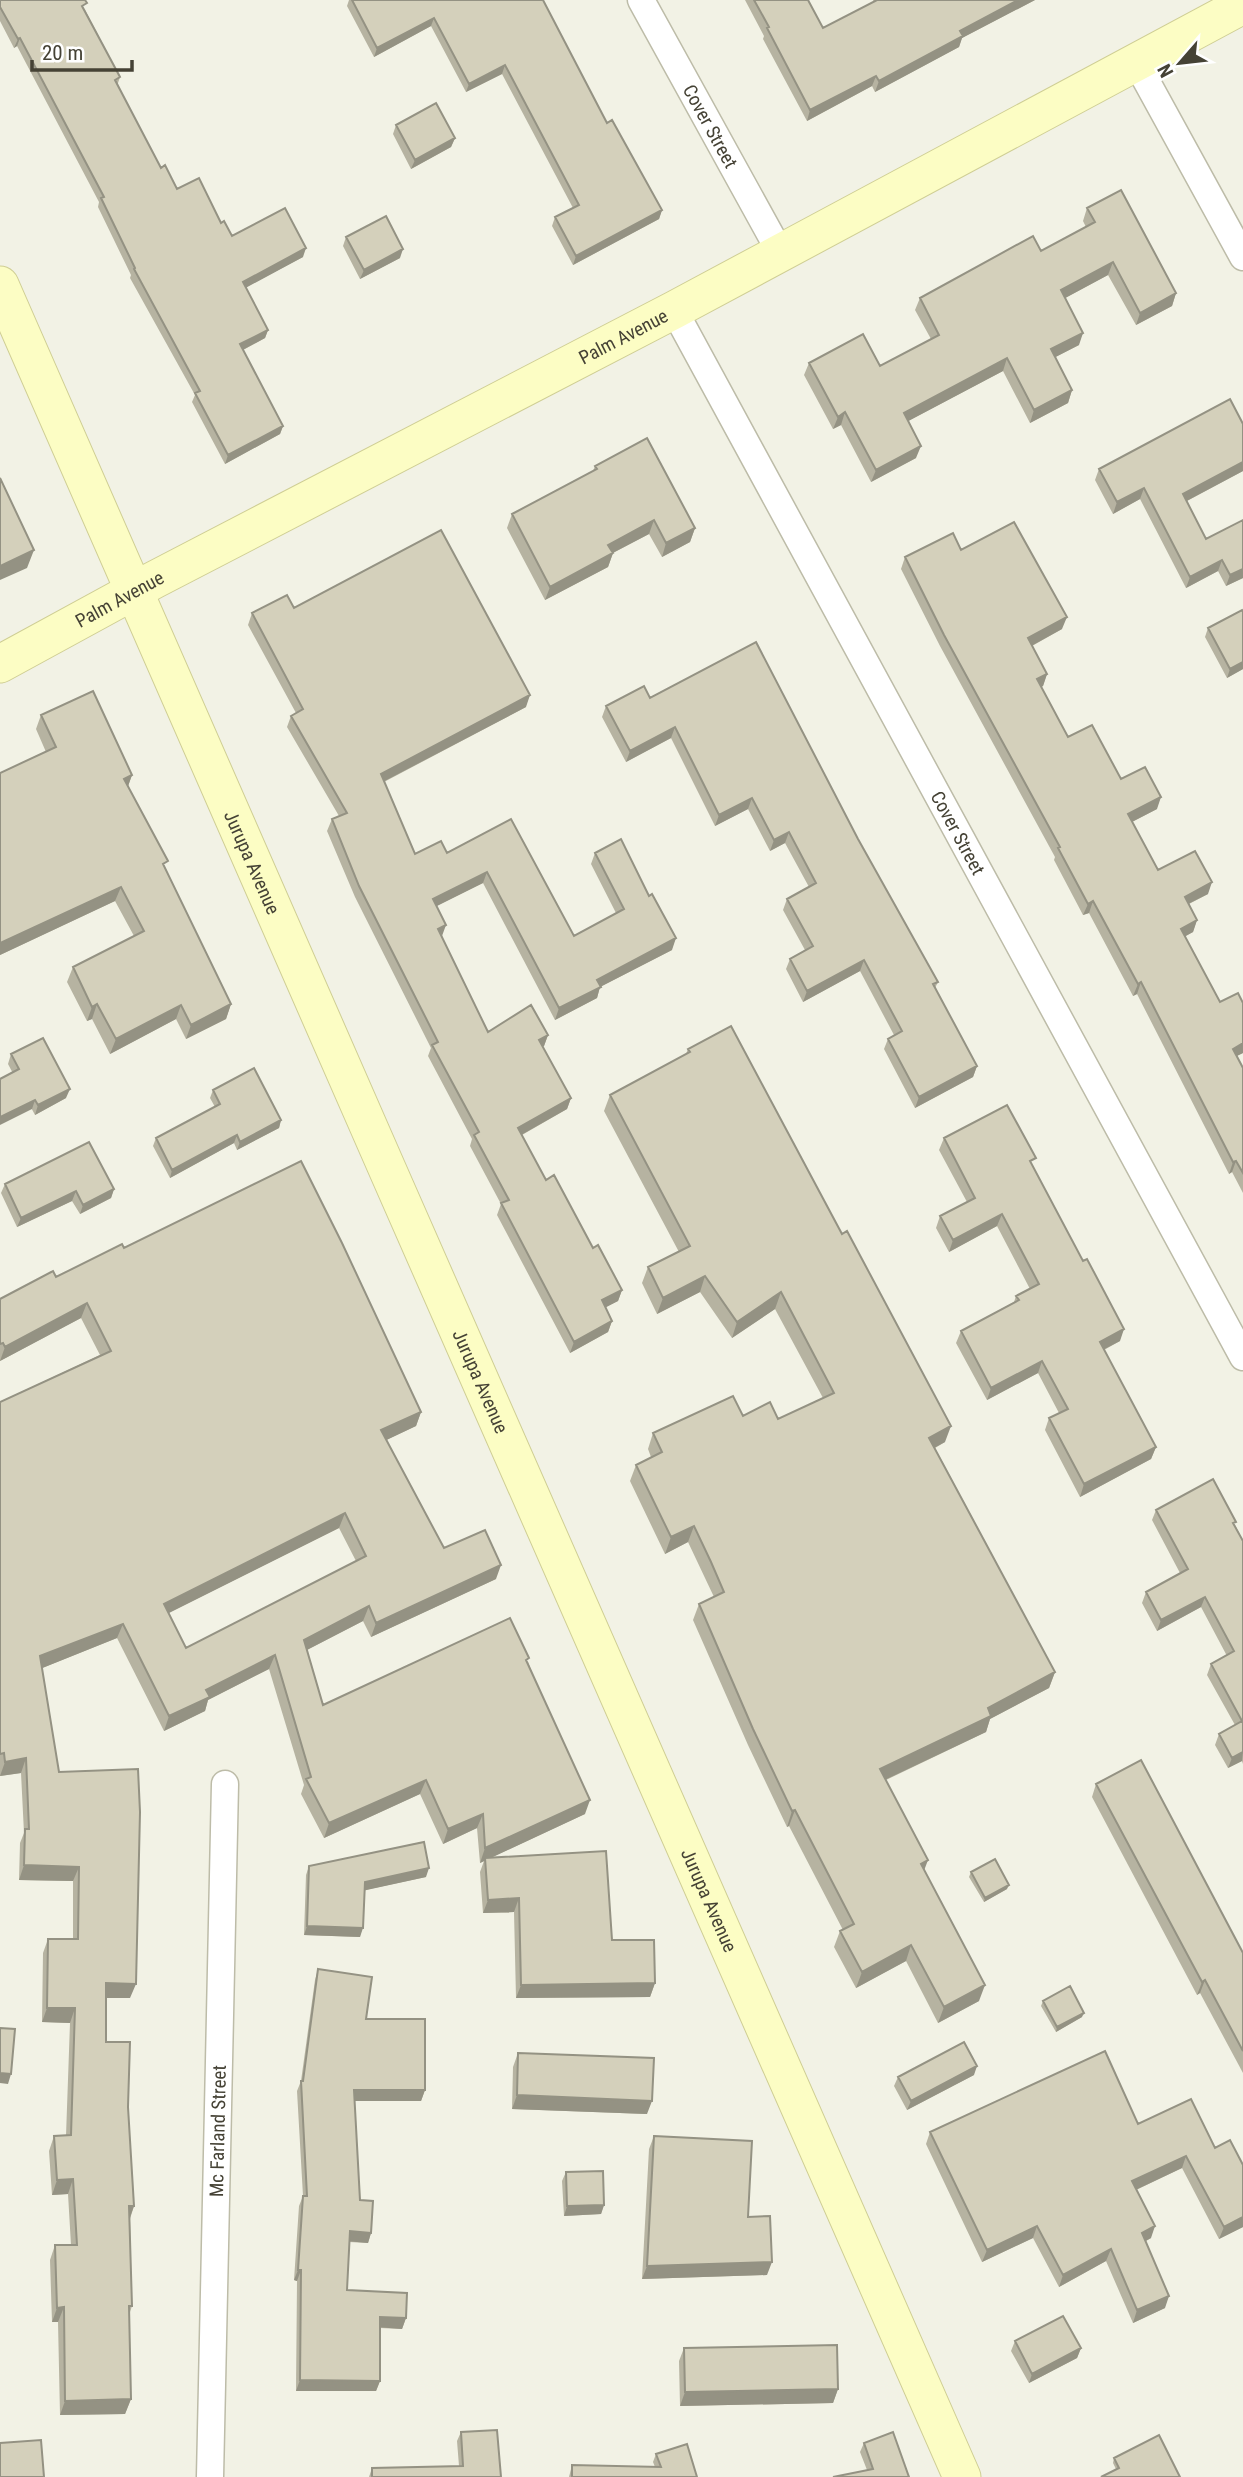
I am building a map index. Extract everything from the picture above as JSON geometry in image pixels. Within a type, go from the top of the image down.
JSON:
[{"type":"main road","name":"Palm Avenue","points":[[0,664],[132,592],[674,310],[1243,5]]},
{"type":"main road","name":"Jurupa Avenue","points":[[0,285],[132,592],[705,1887],[962,2477]]},
{"type":"street","name":"Cover Street","points":[[641,0],[780,252]]},
{"type":"street","points":[[1136,62],[1243,257]]},
{"type":"street","name":"Cover Street","points":[[674,310],[1243,1357]]},
{"type":"street","name":"Mc Farland Street","points":[[210,2477],[225,1784]]},
{"type":"building","points":[[0,0],[85,0],[87,3],[82,6],[120,77],[115,80],[161,168],[165,165],[177,189],[199,178],[221,223],[224,221],[232,236],[285,208],[306,248],[243,282],[268,330],[240,344],[283,426],[228,455],[195,393],[200,391],[134,269],[101,198],[104,197],[20,38],[18,39],[0,7]]},
{"type":"building","points":[[352,0],[543,0],[607,123],[612,120],[662,210],[576,256],[555,217],[579,205],[505,65],[469,84],[434,18],[377,48]]},
{"type":"building","points":[[754,0],[808,0],[823,28],[877,0],[1018,0],[960,31],[963,36],[879,81],[876,76],[810,110]]},
{"type":"building","points":[[436,103],[455,138],[415,160],[396,125]]},
{"type":"building","points":[[1121,190],[1176,293],[1140,313],[1113,262],[1061,290],[1083,333],[1051,349],[1072,390],[1034,410],[1007,358],[904,413],[921,446],[876,470],[845,412],[838,417],[809,363],[863,334],[880,366],[939,335],[920,298],[1033,236],[1041,251],[1095,222],[1087,208]]},
{"type":"building","points":[[386,216],[403,249],[364,270],[346,237]]},
{"type":"building","points":[[1230,399],[1243,424],[1243,462],[1183,494],[1206,539],[1243,520],[1243,569],[1230,575],[1222,560],[1190,577],[1144,488],[1117,502],[1099,469]]},
{"type":"building","points":[[647,438],[695,528],[666,543],[654,520],[608,545],[613,553],[550,587],[512,514],[597,469],[595,466]]},
{"type":"building","points":[[0,478],[34,550],[0,566]]},
{"type":"building","points":[[1014,522],[1067,617],[1028,638],[1047,674],[1037,679],[1068,737],[1092,725],[1121,779],[1145,767],[1161,797],[1128,814],[1158,870],[1195,851],[1212,882],[1185,897],[1197,920],[1181,929],[1220,1002],[1238,993],[1243,1003],[1243,1043],[1233,1049],[1243,1068],[1243,1173],[1236,1161],[1233,1162],[1141,982],[1138,984],[1093,901],[1088,904],[905,557],[953,533],[961,550]]},
{"type":"building","points":[[441,530],[530,695],[381,774],[415,854],[441,841],[447,853],[511,819],[574,936],[624,909],[595,853],[621,839],[649,896],[652,894],[676,938],[597,980],[601,987],[559,1008],[487,872],[433,899],[446,925],[438,929],[488,1032],[531,1005],[548,1035],[539,1040],[571,1098],[518,1128],[546,1180],[554,1175],[593,1248],[598,1245],[622,1290],[602,1300],[612,1321],[574,1342],[501,1203],[509,1200],[474,1135],[479,1132],[432,1045],[438,1042],[359,886],[332,819],[347,813],[291,716],[303,709],[252,613],[287,595],[294,608]]},
{"type":"building","points":[[1242,610],[1243,662],[1230,669],[1208,628]]},
{"type":"building","points":[[756,642],[858,839],[938,982],[933,984],[977,1066],[919,1097],[888,1039],[902,1031],[864,960],[807,991],[790,959],[813,946],[787,899],[816,883],[789,832],[774,840],[752,798],[719,815],[675,727],[630,751],[606,706],[644,686],[650,698]]},
{"type":"building","points":[[93,691],[132,775],[124,779],[168,861],[163,864],[231,1004],[191,1025],[181,1005],[116,1039],[97,1004],[92,1007],[73,967],[144,931],[121,887],[0,943],[0,773],[56,747],[41,715]]},
{"type":"building","points":[[731,1026],[842,1234],[847,1231],[951,1426],[929,1438],[1055,1672],[988,1708],[991,1716],[880,1769],[928,1860],[921,1864],[985,1985],[944,2007],[911,1945],[862,1972],[840,1931],[854,1924],[795,1810],[792,1811],[699,1604],[724,1592],[711,1562],[694,1526],[671,1537],[636,1465],[662,1452],[653,1433],[733,1396],[743,1416],[770,1402],[778,1419],[834,1393],[781,1292],[737,1322],[705,1276],[663,1298],[648,1267],[690,1246],[610,1095],[690,1052],[688,1049]]},
{"type":"building","points":[[43,1038],[70,1089],[38,1105],[35,1100],[0,1117],[0,1079],[19,1069],[11,1054]]},
{"type":"building","points":[[254,1068],[281,1120],[240,1142],[237,1135],[172,1170],[156,1138],[220,1104],[213,1090]]},
{"type":"building","points":[[1007,1105],[1036,1158],[1030,1161],[1083,1261],[1087,1259],[1124,1329],[1100,1342],[1156,1447],[1084,1484],[1049,1418],[1068,1409],[1042,1361],[991,1388],[961,1331],[1019,1300],[1016,1296],[1039,1284],[1002,1214],[953,1240],[940,1216],[975,1198],[944,1138]]},
{"type":"building","points":[[89,1142],[114,1189],[83,1205],[76,1191],[21,1218],[5,1184]]},
{"type":"building","points":[[301,1161],[421,1412],[381,1430],[444,1548],[485,1530],[501,1565],[376,1623],[369,1606],[304,1640],[323,1705],[510,1618],[529,1658],[526,1660],[590,1800],[485,1848],[483,1814],[448,1829],[426,1780],[329,1823],[306,1779],[311,1777],[275,1655],[206,1690],[210,1697],[169,1716],[123,1624],[40,1656],[59,1772],[138,1769],[140,1812],[136,1984],[106,1983],[106,2042],[130,2042],[128,2107],[134,2206],[129,2206],[131,2399],[65,2401],[64,2307],[57,2308],[55,2245],[77,2245],[73,2179],[57,2180],[54,2136],[71,2135],[75,2008],[47,2008],[48,1939],[78,1939],[79,1867],[24,1865],[25,1829],[29,1829],[26,1758],[5,1762],[4,1753],[0,1754],[0,1402],[111,1351],[87,1303],[5,1347],[3,1343],[0,1344],[0,1299],[53,1271],[56,1277],[122,1244],[124,1248]],"holes":[[[345,1513],[366,1556],[186,1648],[164,1604]]]},
{"type":"building","points":[[1213,1479],[1243,1541],[1243,1752],[1232,1758],[1219,1734],[1242,1721],[1211,1664],[1234,1651],[1205,1597],[1161,1620],[1146,1592],[1188,1569],[1156,1510]]},
{"type":"building","points":[[1141,1760],[1243,1953],[1243,2051],[1205,1980],[1202,1982],[1096,1784]]},
{"type":"building","points":[[424,1842],[429,1868],[365,1882],[363,1928],[307,1926],[309,1866]]},
{"type":"building","points":[[606,1851],[612,1940],[654,1940],[655,1983],[521,1985],[519,1898],[488,1900],[485,1858]]},
{"type":"building","points":[[995,1859],[1009,1885],[985,1898],[971,1872]]},
{"type":"building","points":[[318,1969],[372,1977],[366,2019],[425,2019],[425,2090],[354,2090],[360,2200],[373,2201],[371,2233],[350,2231],[347,2290],[407,2293],[406,2318],[380,2317],[380,2381],[300,2380],[301,2270],[298,2270],[303,2196],[307,2196],[301,2081]]},
{"type":"building","points":[[1070,1986],[1084,2013],[1057,2027],[1043,2001]]},
{"type":"building","points":[[0,2028],[15,2029],[11,2074],[0,2073]]},
{"type":"building","points":[[964,2042],[977,2066],[911,2101],[898,2077]]},
{"type":"building","points":[[1105,2051],[1138,2124],[1191,2099],[1215,2148],[1230,2140],[1243,2165],[1243,2217],[1224,2227],[1186,2156],[1132,2181],[1155,2226],[1142,2233],[1169,2296],[1137,2310],[1111,2249],[1063,2275],[1037,2226],[987,2250],[930,2132]]},
{"type":"building","points":[[518,2053],[654,2058],[652,2101],[517,2095]]},
{"type":"building","points":[[654,2136],[752,2141],[748,2217],[770,2216],[772,2262],[647,2266]]},
{"type":"building","points":[[603,2171],[604,2205],[567,2206],[566,2172]]},
{"type":"building","points":[[1063,2316],[1081,2348],[1032,2374],[1015,2341]]},
{"type":"building","points":[[837,2345],[838,2389],[685,2392],[684,2348]]},
{"type":"building","points":[[497,2430],[501,2477],[372,2477],[372,2468],[463,2466],[461,2432]]},
{"type":"building","points":[[893,2432],[909,2477],[833,2477],[873,2469],[864,2443]]},
{"type":"building","points":[[1159,2435],[1180,2477],[1101,2477],[1119,2468],[1114,2458]]},
{"type":"building","points":[[41,2440],[44,2477],[0,2477],[0,2443]]},
{"type":"building","points":[[687,2444],[697,2477],[572,2477],[572,2465],[661,2467],[656,2454]]}]
